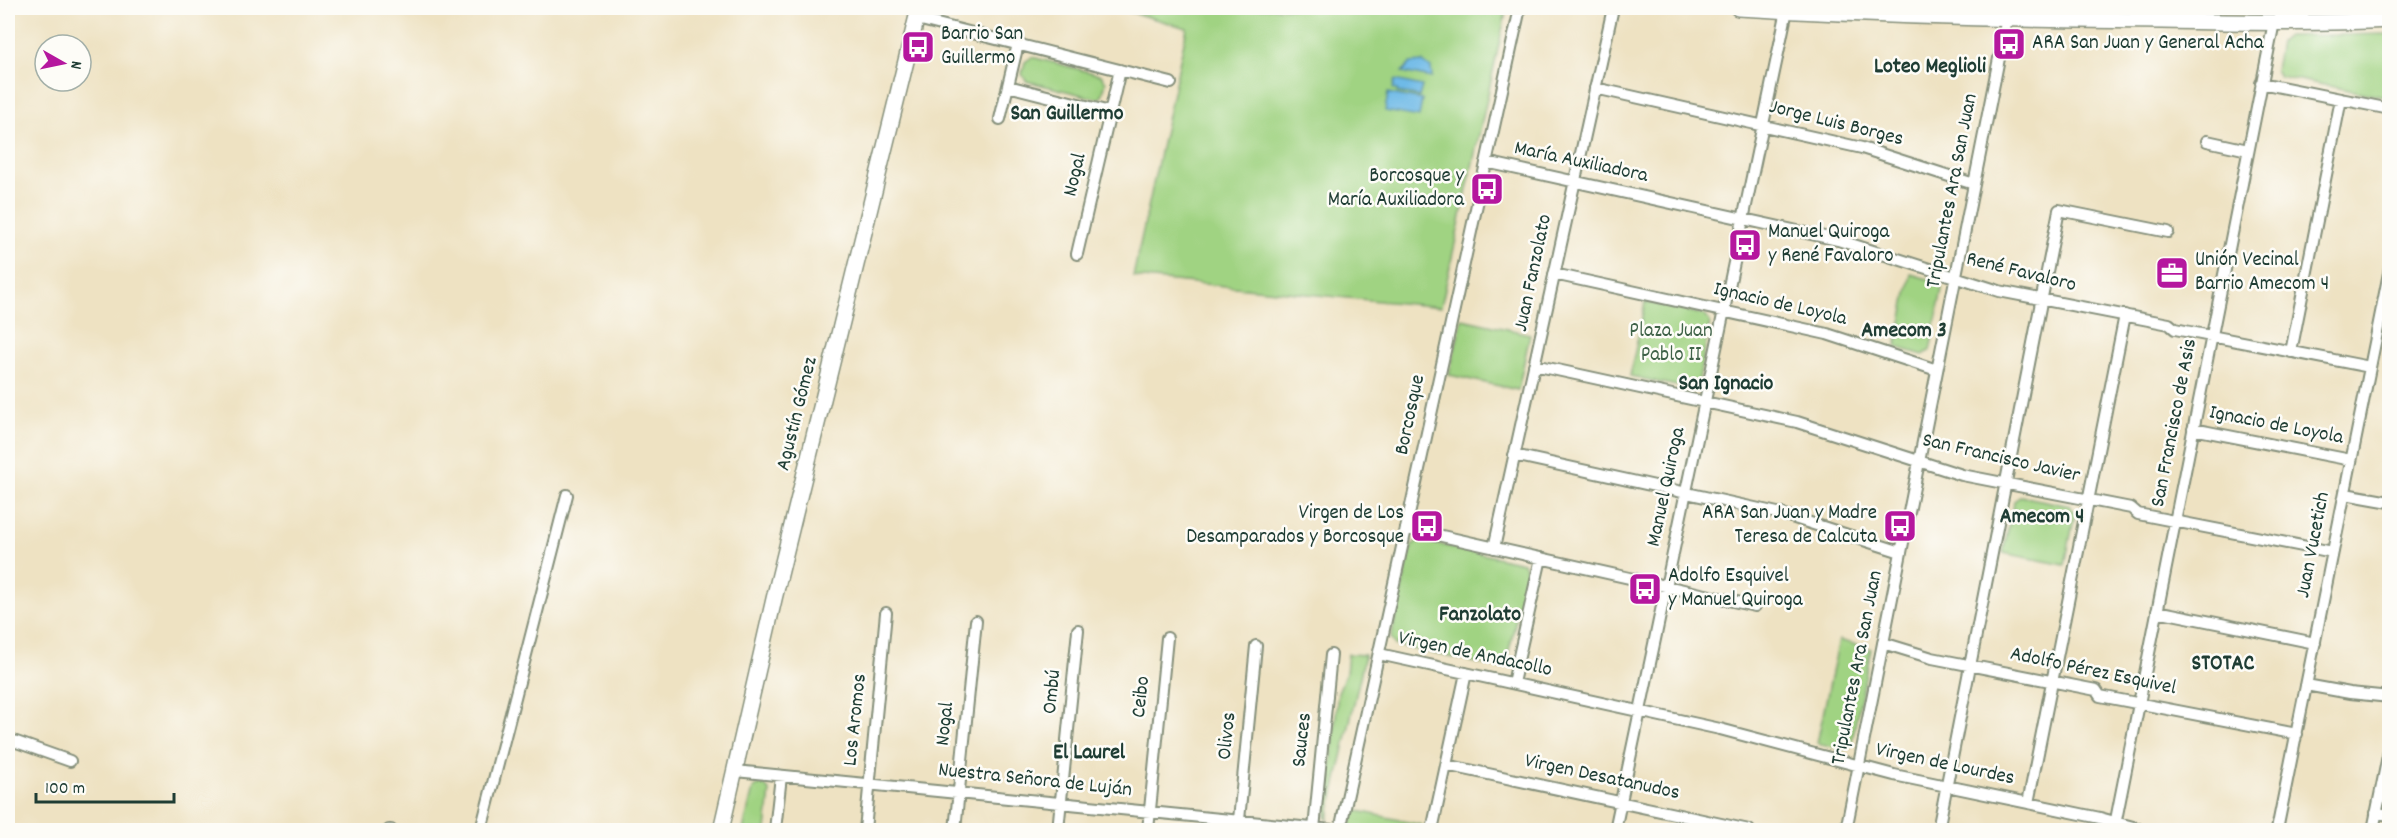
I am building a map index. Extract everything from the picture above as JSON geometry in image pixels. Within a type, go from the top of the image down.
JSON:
[{"type":"main road","points":[[1738,8],[2007,18],[2274,22],[2390,20]]},
{"type":"main road","name":"Agustín Gómez","points":[[721,831],[780,576],[918,13]]},
{"type":"street","name":"Borcosque","points":[[1340,831],[1520,8]]},
{"type":"street","name":"Juan Fanzolato","points":[[1494,548],[1613,8]]},
{"type":"street","name":"Manuel Quiroga","points":[[1615,831],[1787,10]]},
{"type":"street","points":[[918,13],[1018,44],[1171,83]]},
{"type":"street","name":"Tripulantes Ara San Juan","points":[[1846,831],[2007,18]]},
{"type":"street","name":"San Francisco de Asis","points":[[2115,827],[2274,22]]},
{"type":"street","points":[[1000,119],[1018,44]]},
{"type":"street","name":"Nogal","points":[[1077,254],[1120,70]]},
{"type":"street","points":[[2261,84],[2390,109]]},
{"type":"street","points":[[1008,86],[1110,112]]},
{"type":"street","name":"Jorge Luis Borges","points":[[1595,88],[1862,148],[1974,184]]},
{"type":"street","points":[[2291,352],[2341,99]]},
{"type":"street","points":[[2207,141],[2248,150]]},
{"type":"street","name":"María Auxiliadora","points":[[1486,162],[1667,202]]},
{"type":"street","name":"René Favaloro","points":[[1667,202],[1838,240],[1999,291],[2169,324],[2175,329],[2370,367]]},
{"type":"street","points":[[1938,831],[2059,210],[2168,232]]},
{"type":"street","name":"Juan Vucetich","points":[[2277,831],[2370,367],[2386,307],[2390,268]]},
{"type":"street","name":"Ignacio de Loyola","points":[[1554,274],[1827,334],[1937,370]]},
{"type":"street","points":[[2028,803],[2125,315]]},
{"type":"street","name":"San Francisco Javier","points":[[1534,365],[1797,422],[1962,475],[2131,508],[2138,514],[2333,552]]},
{"type":"street","name":"Ignacio de Loyola","points":[[2193,429],[2351,460]]},
{"type":"street","points":[[1514,455],[1782,514],[1901,552]]},
{"type":"street","points":[[2345,494],[2390,502]]},
{"type":"street","points":[[481,831],[567,495]]},
{"type":"street","points":[[1406,528],[1755,606]]},
{"type":"street","points":[[1513,683],[1541,558]]},
{"type":"street","points":[[2157,612],[2315,643]]},
{"type":"street","name":"Los Aromos","points":[[865,831],[886,614]]},
{"type":"street","name":"Nogal","points":[[955,831],[976,621]]},
{"type":"street","name":"Ombú","points":[[1058,831],[1078,630]]},
{"type":"street","name":"Ceibo","points":[[1148,831],[1167,638]]},
{"type":"street","name":"Adolfo Pérez Esquivel","points":[[1883,643],[1932,658],[2096,690],[2100,696],[2297,734]]},
{"type":"street","name":"Olivos","points":[[1239,826],[1256,646]]},
{"type":"street","name":"Virgen de Andacollo","points":[[1378,654],[1563,694]]},
{"type":"street","name":"Sauces","points":[[1314,829],[1331,655]]},
{"type":"street","points":[[1432,831],[1466,673]]},
{"type":"street","points":[[2306,685],[2390,698]]},
{"type":"street","name":"Virgen de Lourdes","points":[[1563,694],[1720,729],[1859,766],[2028,803],[2115,827],[2144,831]]},
{"type":"street","points":[[8,739],[70,761]]},
{"type":"street","points":[[2373,831],[2390,746]]},
{"type":"street","name":"Virgen Desatanudos","points":[[1446,765],[1749,831]]},
{"type":"street","name":"Nuestra Señora de Luján","points":[[735,771],[1150,812],[1239,826],[1332,831]]},
{"type":"street","points":[[775,831],[781,776]]},
{"type":"street","points":[[2376,813],[2390,815]]},
{"type":"green space","points":[[1116,8],[1507,8],[1441,307],[1133,277],[1187,28]]},
{"type":"green space","points":[[2389,34],[2389,98],[2279,76],[2275,70],[2280,42],[2287,36]]},
{"type":"green space","points":[[1032,57],[1101,75],[1106,82],[1102,96],[1098,99],[1026,81],[1022,74],[1025,62]]},
{"type":"green space","points":[[1911,274],[1938,282],[1942,289],[1930,351],[1923,355],[1896,347]]},
{"type":"green space","name":"Plaza Juan Pablo II","points":[[1645,302],[1705,315],[1710,322],[1698,384],[1690,389],[1630,376]]},
{"type":"green space","points":[[1462,319],[1530,334],[1518,390],[1449,375]]},
{"type":"green space","points":[[2021,496],[2070,506],[2075,513],[2065,565],[2003,553],[2014,501]]},
{"type":"green space","points":[[1419,540],[1523,563],[1527,570],[1506,664],[1500,668],[1395,645],[1391,638],[1412,545]]},
{"type":"green space","points":[[1839,640],[1871,649],[1851,746],[1845,750],[1817,743]]},
{"type":"green space","points":[[1348,654],[1365,655],[1328,819],[1326,818],[1338,692],[1346,673]]},
{"type":"green space","points":[[764,785],[770,791],[766,830],[743,830],[753,789]]},
{"type":"green space","points":[[1354,810],[1422,825],[1421,830],[1349,830]]},
{"type":"water","points":[[1423,62],[1431,68],[1432,78],[1402,72],[1411,63]]},
{"type":"water","points":[[1395,80],[1422,86],[1419,97],[1397,92],[1393,89]]},
{"type":"water","points":[[1388,93],[1422,100],[1419,117],[1385,111]]},
{"type":"place","name":"ARA San Juan y General Acha","points":[[2009,44]]},
{"type":"place","name":"Barrio San Guillermo","points":[[918,47]]},
{"type":"place","name":"Borcosque y María Auxiliadora","points":[[1487,189]]},
{"type":"place","name":"Manuel Quiroga y René Favaloro","points":[[1745,245]]},
{"type":"place","name":"Unión Vecinal Barrio Amecom 4","points":[[2172,273]]},
{"type":"place","name":"Virgen de Los Desamparados y Borcosque","points":[[1427,526]]},
{"type":"place","name":"ARA San Juan y Madre Teresa de Calcuta","points":[[1900,526]]},
{"type":"place","name":"Adolfo Esquivel y Manuel Quiroga","points":[[1645,589]]},
{"type":"district","name":"Loteo Meglioli","points":[[1930,67]]},
{"type":"district","name":"San Guillermo","points":[[1067,114]]},
{"type":"district","name":"Amecom 3","points":[[1904,331]]},
{"type":"district","name":"San Ignacio","points":[[1726,384]]},
{"type":"district","name":"Amecom 4","points":[[2042,517]]},
{"type":"district","name":"Fanzolato","points":[[1480,615]]},
{"type":"district","name":"STOTAC","points":[[2223,664]]},
{"type":"district","name":"El Laurel","points":[[1089,753]]}]
